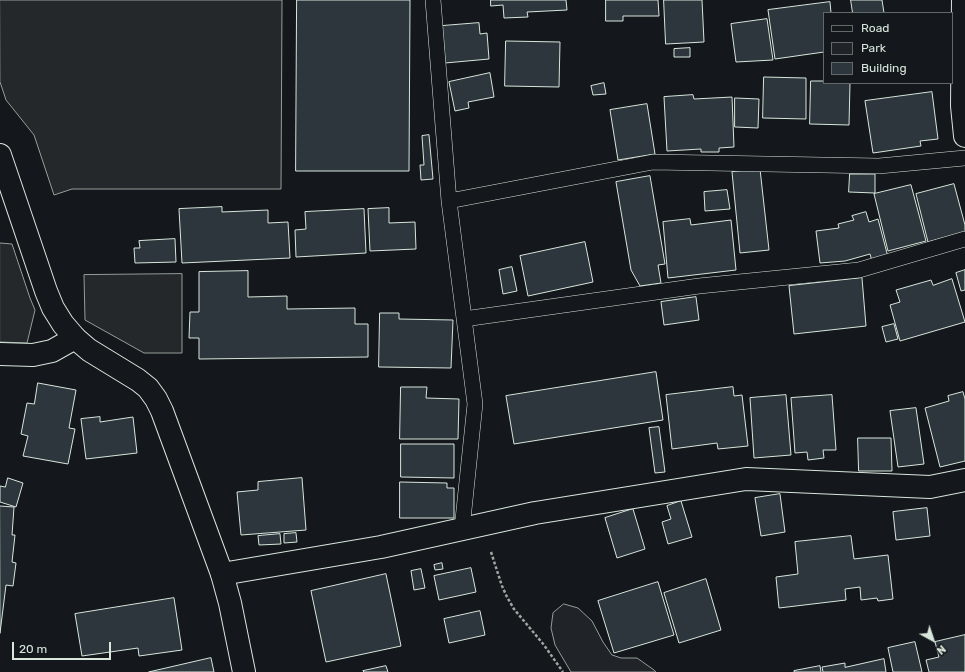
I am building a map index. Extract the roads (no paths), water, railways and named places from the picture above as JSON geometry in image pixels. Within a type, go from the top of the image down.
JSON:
[{"type":"street","points":[[963,0],[964,25],[962,106],[964,125]]},
{"type":"street","points":[[0,155],[46,291],[53,308],[63,324],[75,338],[89,350],[138,380],[148,388],[156,398],[222,574],[230,603],[244,672]]},
{"type":"street","points":[[0,354],[33,355],[52,351],[75,338]]},
{"type":"street","points":[[222,574],[381,547],[535,513],[746,478],[930,486],[965,480]]},
{"type":"lane","points":[[433,0],[449,202],[475,404],[472,527]]},
{"type":"lane","points":[[449,202],[653,162],[879,166],[965,158]]},
{"type":"lane","points":[[464,319],[699,286],[859,270],[965,239]]}]
